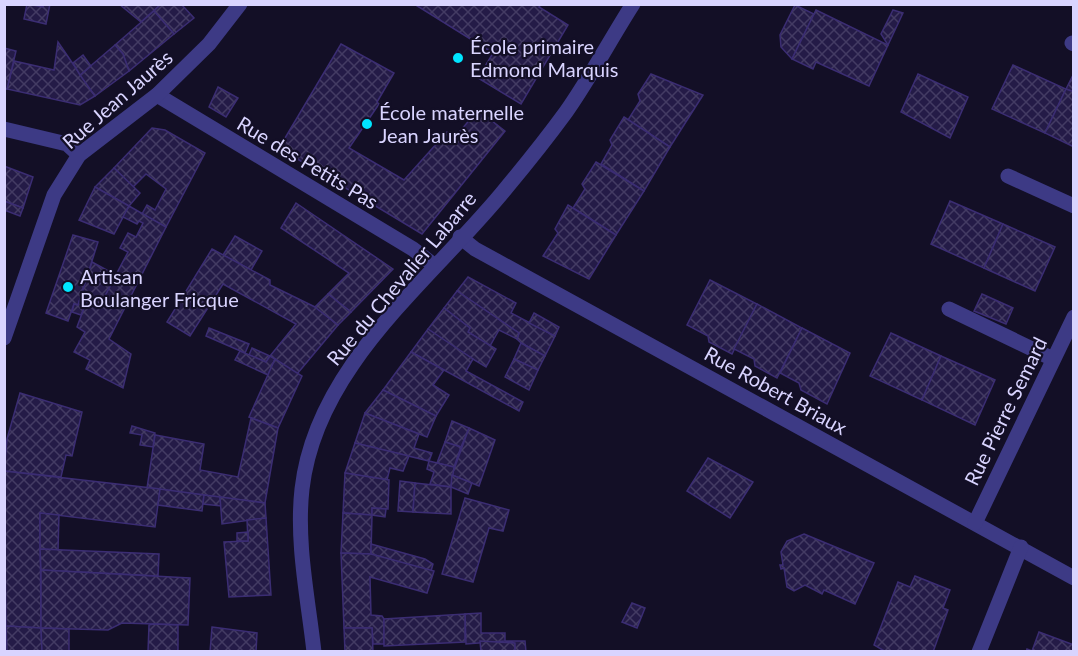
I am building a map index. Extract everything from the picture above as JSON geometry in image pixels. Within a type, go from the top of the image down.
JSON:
[{"type":"street","name":"Rue Jean Jaurès","points":[[4,338],[54,195],[79,155],[157,95],[209,44],[240,4]]},
{"type":"street","name":"Rue du Chevalier Labarre","points":[[314,651],[300,539],[302,488],[311,448],[328,401],[357,357],[460,237],[505,190],[566,112],[633,4]]},
{"type":"street","name":"Rue des Petits Pas","points":[[157,95],[413,249],[435,266]]},
{"type":"street","points":[[4,129],[67,144],[79,155]]},
{"type":"street","points":[[1008,176],[1074,206]]},
{"type":"street","name":"Rue Robert Briaux","points":[[460,237],[475,249],[1074,578]]},
{"type":"street","points":[[950,309],[1053,359]]},
{"type":"street","name":"Rue Pierre Semard","points":[[975,523],[1074,317]]},
{"type":"street","points":[[979,651],[1021,547]]},
{"type":"building","points":[[27,4],[43,7],[44,4],[50,4],[46,24],[24,19]]},
{"type":"building","points":[[119,4],[161,4],[141,22]]},
{"type":"building","points":[[161,4],[181,4],[194,18],[174,34],[154,11]]},
{"type":"building","points":[[414,4],[541,4],[539,7],[568,25],[521,104],[478,78],[493,53]]},
{"type":"building","points":[[795,5],[814,14],[792,59],[781,47],[780,35]]},
{"type":"building","points":[[816,10],[888,45],[869,86],[816,62],[813,69],[792,59]]},
{"type":"building","points":[[893,10],[903,13],[888,45],[881,34]]},
{"type":"building","points":[[154,11],[174,34],[129,71],[123,54],[115,45]]},
{"type":"building","points":[[58,42],[95,96],[80,105],[7,89],[14,61],[54,70]]},
{"type":"building","points":[[341,44],[394,73],[377,102],[379,104],[349,148],[404,180],[447,132],[455,137],[478,110],[505,131],[422,234],[279,148]]},
{"type":"building","points":[[115,45],[123,54],[129,71],[95,96],[80,75]]},
{"type":"building","points":[[4,48],[16,51],[7,89],[4,89]]},
{"type":"building","points":[[83,55],[91,66],[80,75],[73,63]]},
{"type":"building","points":[[1013,65],[1066,89],[1045,133],[992,109]]},
{"type":"building","points":[[1074,73],[1074,92],[1066,89]]},
{"type":"building","points":[[651,74],[703,95],[670,147],[628,120],[640,101],[638,94]]},
{"type":"building","points":[[918,74],[968,97],[950,138],[901,112]]},
{"type":"building","points":[[218,87],[238,98],[226,117],[209,107]]},
{"type":"building","points":[[1066,89],[1074,92],[1074,147],[1045,133]]},
{"type":"building","points":[[624,117],[670,147],[644,191],[601,164],[612,145],[610,140]]},
{"type":"building","points":[[152,128],[165,130],[205,153],[166,227],[142,214],[147,205],[155,210],[166,189],[146,174],[133,187],[114,168]]},
{"type":"building","points":[[596,162],[644,191],[616,235],[573,208],[585,189],[582,184]]},
{"type":"building","points":[[4,166],[33,177],[23,208],[4,201]]},
{"type":"building","points":[[114,168],[140,193],[129,206],[95,187]]},
{"type":"building","points":[[95,187],[129,206],[114,234],[79,220]]},
{"type":"building","points":[[4,201],[23,208],[20,216],[4,210]]},
{"type":"building","points":[[950,201],[1003,224],[984,268],[931,244]]},
{"type":"building","points":[[296,203],[393,269],[351,312],[328,294],[349,273],[281,228]]},
{"type":"building","points":[[568,205],[616,235],[589,279],[543,256],[558,233],[555,229]]},
{"type":"building","points":[[129,206],[166,227],[109,339],[131,354],[123,388],[86,369],[90,360],[74,352],[85,332],[77,327],[87,300],[100,305],[128,252],[120,248],[128,233],[136,237],[143,223],[139,221],[137,224],[123,217]]},
{"type":"building","points":[[1003,224],[1055,247],[1035,291],[984,268]]},
{"type":"building","points":[[73,235],[98,242],[78,305],[74,304],[68,321],[46,313]]},
{"type":"building","points":[[235,236],[262,251],[251,270],[223,255]]},
{"type":"building","points":[[212,249],[270,280],[270,285],[315,307],[338,325],[297,374],[270,356],[296,324],[223,284],[190,336],[167,322]]},
{"type":"building","points":[[92,262],[116,275],[100,305],[87,300],[81,315],[72,312],[74,304],[78,305]]},
{"type":"building","points":[[468,277],[516,303],[511,313],[555,336],[545,356],[521,343],[517,339],[519,333],[457,291]]},
{"type":"building","points":[[710,280],[757,304],[732,354],[709,342],[708,336],[687,325]]},
{"type":"building","points":[[457,291],[519,333],[517,339],[499,330],[490,346],[468,332],[470,328],[444,308]]},
{"type":"building","points":[[328,294],[351,312],[338,325],[315,307]]},
{"type":"building","points":[[982,294],[1013,308],[1006,324],[974,311]]},
{"type":"building","points":[[757,304],[802,328],[777,378],[755,366],[754,359],[734,349]]},
{"type":"building","points":[[444,308],[470,328],[468,332],[496,349],[486,367],[428,329]]},
{"type":"building","points":[[534,313],[559,327],[555,336],[529,323]]},
{"type":"building","points":[[209,328],[249,344],[245,353],[206,336]]},
{"type":"building","points":[[802,328],[850,353],[827,404],[801,390],[799,383],[780,373]]},
{"type":"building","points":[[428,329],[473,359],[466,371],[523,402],[519,411],[411,352]]},
{"type":"building","points":[[891,333],[941,356],[922,400],[870,376]]},
{"type":"building","points":[[521,343],[545,356],[538,370],[514,359]]},
{"type":"building","points":[[252,348],[270,356],[266,362],[249,355]]},
{"type":"building","points":[[240,351],[266,362],[270,356],[275,359],[268,375],[235,360]]},
{"type":"building","points":[[411,352],[444,370],[433,385],[449,395],[436,416],[383,390]]},
{"type":"building","points":[[941,356],[995,380],[975,425],[922,400]]},
{"type":"building","points":[[275,359],[302,376],[278,428],[249,417]]},
{"type":"building","points":[[514,359],[538,370],[529,390],[505,377]]},
{"type":"building","points":[[383,390],[436,416],[427,437],[365,413]]},
{"type":"building","points":[[20,393],[82,412],[72,456],[66,455],[61,477],[4,471],[7,439]]},
{"type":"building","points":[[365,413],[419,434],[414,448],[432,453],[429,461],[355,443]]},
{"type":"building","points":[[251,418],[278,428],[265,503],[147,488],[155,435],[204,444],[200,470],[238,477]]},
{"type":"building","points":[[452,421],[469,428],[461,447],[445,442]]},
{"type":"building","points":[[132,426],[155,433],[153,447],[140,445],[142,435],[130,433]]},
{"type":"building","points":[[469,428],[495,440],[479,486],[452,475]]},
{"type":"building","points":[[445,442],[461,447],[454,467],[437,463]]},
{"type":"building","points":[[355,443],[409,456],[403,471],[390,468],[387,480],[345,473]]},
{"type":"building","points":[[708,458],[753,482],[730,518],[687,491]]},
{"type":"building","points":[[429,461],[454,467],[451,487],[430,484],[434,472],[427,469]]},
{"type":"building","points":[[4,471],[160,489],[155,527],[40,513],[41,628],[6,626]]},
{"type":"building","points":[[345,473],[389,480],[388,509],[372,508],[372,515],[343,513]]},
{"type":"building","points":[[452,475],[472,483],[468,494],[451,487]]},
{"type":"building","points":[[400,481],[415,483],[413,512],[398,511]]},
{"type":"building","points":[[415,483],[451,487],[451,514],[413,512]]},
{"type":"building","points":[[160,489],[204,495],[202,511],[158,505]]},
{"type":"building","points":[[204,495],[220,497],[221,506],[203,504]]},
{"type":"building","points":[[220,497],[265,503],[266,518],[222,524]]},
{"type":"building","points":[[465,498],[509,510],[503,531],[489,528],[473,582],[442,574]]},
{"type":"building","points":[[372,508],[386,509],[385,517],[372,515]]},
{"type":"building","points":[[40,513],[59,515],[58,550],[40,549]]},
{"type":"building","points":[[343,513],[372,515],[371,554],[341,553]]},
{"type":"building","points":[[266,518],[271,595],[229,597],[224,542],[248,541],[247,520]]},
{"type":"building","points":[[248,532],[248,541],[237,541],[237,533]]},
{"type":"building","points":[[804,534],[874,563],[855,604],[824,590],[822,594],[805,585],[794,591],[787,587],[784,568],[781,569],[780,565],[783,565],[781,552],[787,541]]},
{"type":"building","points":[[371,544],[425,559],[433,564],[431,571],[371,554]]},
{"type":"building","points":[[40,549],[159,554],[158,576],[41,570]]},
{"type":"building","points":[[341,553],[371,554],[434,571],[427,593],[370,577],[371,615],[382,616],[384,619],[384,644],[373,644],[372,628],[344,628]]},
{"type":"building","points":[[41,570],[190,578],[188,625],[122,623],[108,630],[41,628]]},
{"type":"building","points":[[915,576],[950,590],[943,608],[948,610],[933,652],[886,652],[874,645],[898,582],[910,587]]},
{"type":"building","points":[[632,603],[645,608],[637,628],[622,622]]},
{"type":"building","points":[[481,613],[481,633],[505,633],[505,641],[466,644],[465,614]]},
{"type":"building","points":[[465,614],[465,642],[384,646],[384,619]]},
{"type":"building","points":[[149,625],[178,625],[178,652],[148,652]]},
{"type":"building","points":[[6,626],[41,628],[42,652],[7,652]]},
{"type":"building","points":[[212,627],[257,633],[256,652],[210,652]]},
{"type":"building","points":[[41,628],[69,629],[69,652],[42,652]]},
{"type":"building","points":[[344,628],[372,628],[373,652],[345,652]]},
{"type":"building","points":[[1039,632],[1074,645],[1072,652],[1026,652],[1027,649],[1032,651]]},
{"type":"building","points":[[480,641],[515,643],[515,652],[481,652]]},
{"type":"building","points":[[505,641],[525,641],[526,652],[515,652],[515,643]]},
{"type":"place","name":"École primaire Edmond Marquis","points":[[458,58]]},
{"type":"place","name":"École maternelle Jean Jaurès","points":[[367,124]]},
{"type":"place","name":"Artisan Boulanger Fricque","points":[[68,287]]}]
